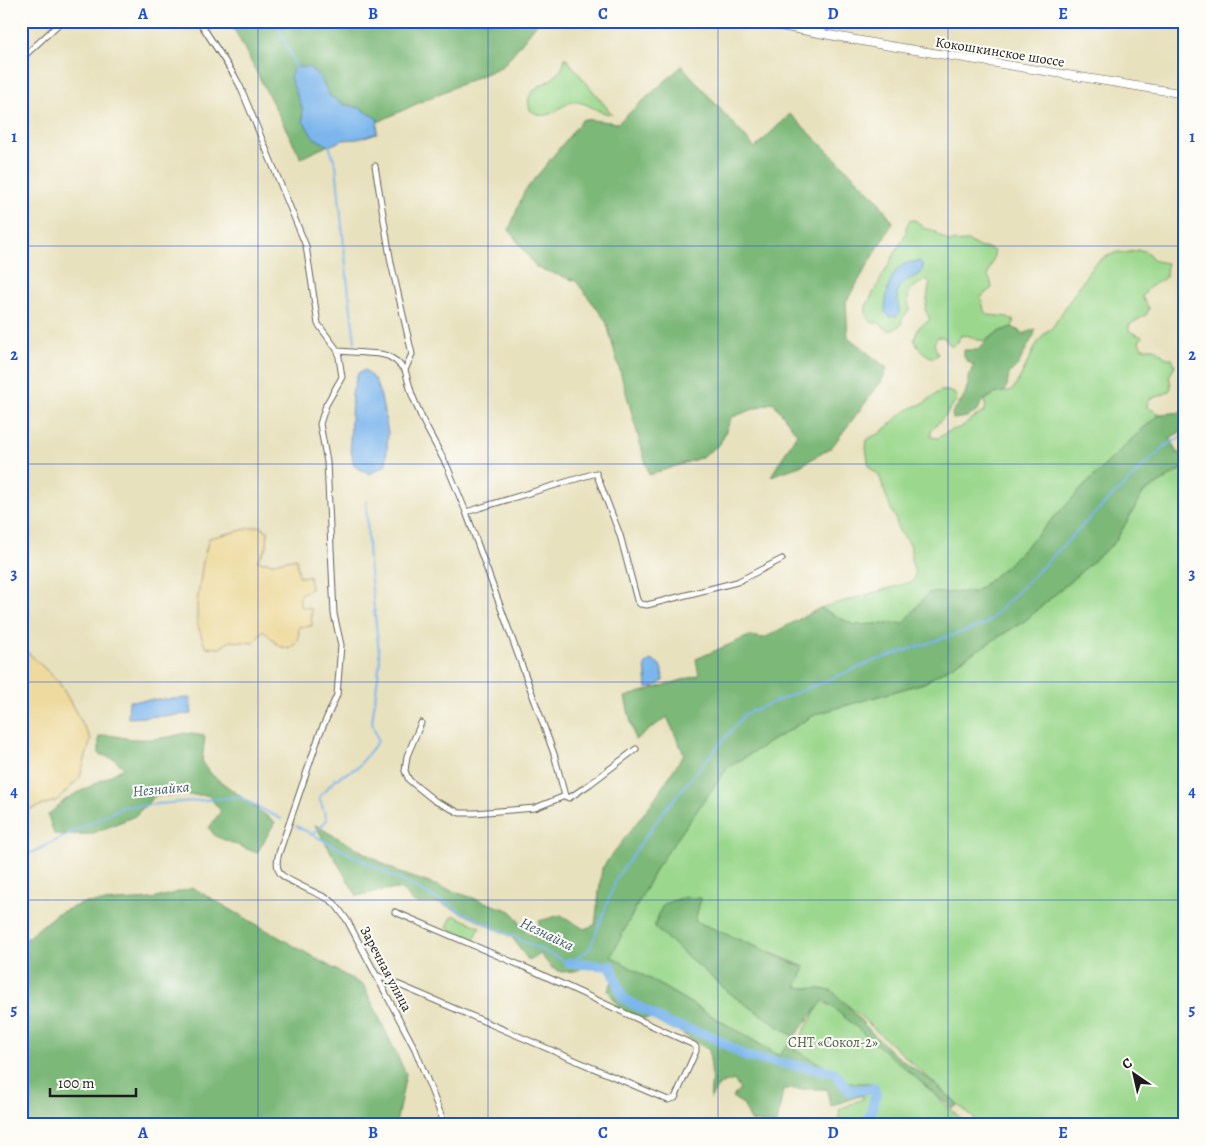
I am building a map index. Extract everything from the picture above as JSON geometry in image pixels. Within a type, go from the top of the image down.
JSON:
[{"type":"main road","name":"Кокошкинское шоссе","points":[[753,21],[878,44],[1185,94]]},
{"type":"street","points":[[21,59],[62,21]]},
{"type":"street","points":[[199,21],[240,86],[306,246],[318,324],[338,351],[388,356],[396,360],[404,370],[424,423],[447,466],[466,512],[554,754],[565,796]]},
{"type":"street","points":[[822,34],[822,24],[824,21]]},
{"type":"street","points":[[375,166],[392,263],[412,354],[404,370]]},
{"type":"street","name":"Заречная улица","points":[[338,351],[342,377],[326,405],[320,424],[328,462],[334,614],[341,645],[337,695],[320,733],[277,863],[283,876],[335,904],[347,920],[415,1049],[445,1125]]},
{"type":"street","points":[[466,512],[596,473],[620,535],[637,600],[640,604],[647,605],[736,582],[782,559]]},
{"type":"street","points":[[421,723],[407,756],[405,771],[409,780],[435,801],[460,813],[535,808],[565,796],[569,798],[636,749]]},
{"type":"street","points":[[376,974],[668,1100],[674,1098],[696,1051],[694,1045],[536,972],[395,912]]},
{"type":"green space","points":[[230,21],[539,21],[503,66],[301,158]]},
{"type":"green space","points":[[565,57],[612,114],[602,112],[579,102],[568,104],[548,115],[537,114],[530,110],[529,102],[533,91],[559,72]]},
{"type":"green space","points":[[682,66],[755,148],[790,114],[876,198],[893,222],[846,302],[848,337],[887,368],[881,382],[831,448],[800,466],[771,476],[797,434],[773,402],[732,417],[720,444],[700,458],[649,475],[606,321],[576,281],[537,268],[509,230],[524,192],[583,119],[618,123]]},
{"type":"green space","points":[[915,220],[925,229],[932,230],[949,242],[968,241],[981,248],[988,248],[994,251],[994,258],[988,276],[992,288],[981,297],[984,310],[988,315],[1008,317],[1014,321],[1012,327],[984,340],[960,336],[958,342],[952,346],[944,337],[938,337],[934,343],[938,355],[933,358],[924,353],[914,339],[919,327],[930,320],[925,309],[930,283],[926,279],[913,288],[909,294],[908,303],[910,309],[902,319],[901,325],[889,331],[879,323],[872,323],[870,321],[866,316],[866,306],[906,233],[909,221]]},
{"type":"green space","points":[[1139,250],[1146,251],[1155,261],[1167,263],[1166,277],[1149,288],[1142,297],[1149,308],[1147,314],[1129,325],[1129,331],[1142,337],[1139,342],[1142,348],[1155,348],[1165,357],[1172,359],[1175,365],[1169,377],[1171,388],[1169,391],[1148,400],[1147,407],[1160,414],[1096,474],[1010,563],[975,592],[928,593],[905,623],[854,625],[820,608],[911,582],[914,579],[915,572],[911,560],[911,547],[899,531],[879,475],[869,467],[866,447],[867,440],[879,434],[899,416],[911,408],[924,403],[940,391],[954,393],[957,399],[946,415],[931,430],[931,437],[938,438],[949,431],[962,427],[984,412],[985,400],[996,393],[1010,391],[1015,387],[1038,342],[1052,328],[1093,265],[1105,257],[1118,252],[1125,253]]},
{"type":"green space","points":[[1012,327],[1023,334],[1035,329],[1034,335],[1018,365],[1009,374],[1007,386],[1003,392],[995,394],[984,401],[978,411],[967,417],[953,419],[952,413],[964,397],[968,377],[974,365],[964,357],[964,350],[978,350],[998,332]]},
{"type":"green space","points":[[1185,412],[1185,429],[1170,438],[1177,453],[1185,453],[1185,467],[1143,493],[1115,542],[1026,620],[924,683],[816,714],[727,768],[655,870],[611,956],[779,1056],[787,1045],[850,1083],[873,1083],[877,1090],[830,1106],[827,1089],[783,1089],[777,1125],[751,1121],[743,1104],[732,1097],[740,1090],[734,1080],[719,1085],[710,1099],[712,1077],[709,1050],[657,1018],[639,1019],[621,1010],[608,990],[617,971],[588,966],[575,971],[562,972],[552,968],[540,954],[529,961],[512,937],[441,903],[414,903],[401,889],[384,890],[357,896],[315,825],[400,873],[511,911],[528,934],[539,936],[539,921],[561,915],[584,929],[595,925],[602,868],[651,804],[684,754],[667,717],[635,740],[625,697],[699,675],[696,659],[749,636],[764,638],[820,608],[854,625],[904,623],[928,593],[975,592],[1010,563],[1140,431],[1160,414]]},
{"type":"green space","points":[[1185,467],[1185,1125],[981,1125],[831,990],[795,987],[805,967],[695,921],[700,898],[654,927],[732,995],[794,1037],[780,1056],[611,956],[655,870],[727,768],[816,714],[924,683],[1026,620],[1115,542],[1143,493]]},
{"type":"green space","points":[[185,733],[205,736],[202,761],[212,775],[275,822],[257,853],[215,836],[209,828],[221,811],[208,795],[156,795],[135,816],[91,834],[54,834],[48,815],[66,799],[124,768],[114,759],[99,754],[99,737],[107,735],[130,739],[147,739]]},
{"type":"green space","points":[[193,888],[364,986],[406,1074],[395,1125],[21,1125],[21,943],[56,914],[84,903],[152,899]]},
{"type":"green space","points":[[685,897],[701,898],[695,921],[805,968],[796,987],[831,990],[894,1054],[930,1080],[958,1105],[952,1108],[824,1000],[794,1037],[732,995],[654,927],[663,904]]},
{"type":"green space","points":[[453,915],[480,927],[474,940],[447,927]]},
{"type":"green space","name":"СНТ «Сокол-2»","points":[[822,1001],[848,1016],[968,1125],[838,1125],[840,1109],[864,1098],[793,1049]]},
{"type":"sand","points":[[259,526],[268,531],[267,547],[257,561],[273,563],[296,558],[299,577],[309,576],[311,589],[300,594],[300,606],[311,609],[312,626],[299,627],[298,641],[290,649],[279,646],[263,630],[254,643],[230,641],[220,648],[205,647],[197,623],[197,603],[203,561],[209,538]]},
{"type":"sand","points":[[21,646],[59,682],[91,739],[80,777],[58,800],[28,810],[21,816]]},
{"type":"water","points":[[295,67],[309,67],[320,77],[330,96],[343,104],[360,108],[378,119],[377,133],[358,139],[343,140],[329,146],[313,137],[303,121],[302,108],[290,77]]},
{"type":"water","points":[[920,261],[923,266],[921,273],[900,286],[897,293],[899,313],[897,316],[890,317],[885,312],[886,298],[893,277],[902,266]]},
{"type":"water","points":[[365,370],[375,380],[381,397],[388,433],[386,465],[370,474],[354,466],[350,444],[352,393],[358,373]]},
{"type":"water","points":[[650,660],[660,665],[663,681],[654,687],[647,688],[645,665]]},
{"type":"water","points":[[190,698],[192,714],[128,718],[129,701]]},
{"type":"waterway","points":[[276,21],[296,67]]},
{"type":"waterway","points":[[328,143],[336,165],[355,342]]},
{"type":"waterway","points":[[296,826],[464,913],[569,963],[590,949],[617,877],[664,811],[745,714],[874,661],[986,624],[1096,512],[1165,446],[1185,435]]},
{"type":"waterway","points":[[312,835],[327,820],[319,797],[336,779],[358,767],[378,741],[372,722],[380,661],[369,563],[366,501]]},
{"type":"waterway","name":"Незнайка","points":[[21,860],[23,857],[123,807],[239,797],[281,819]]},
{"type":"waterway","name":"Незнайка","points":[[569,963],[611,966],[623,998],[669,1024],[709,1035],[747,1057],[834,1072],[849,1091],[874,1088],[876,1094],[867,1125]]}]
